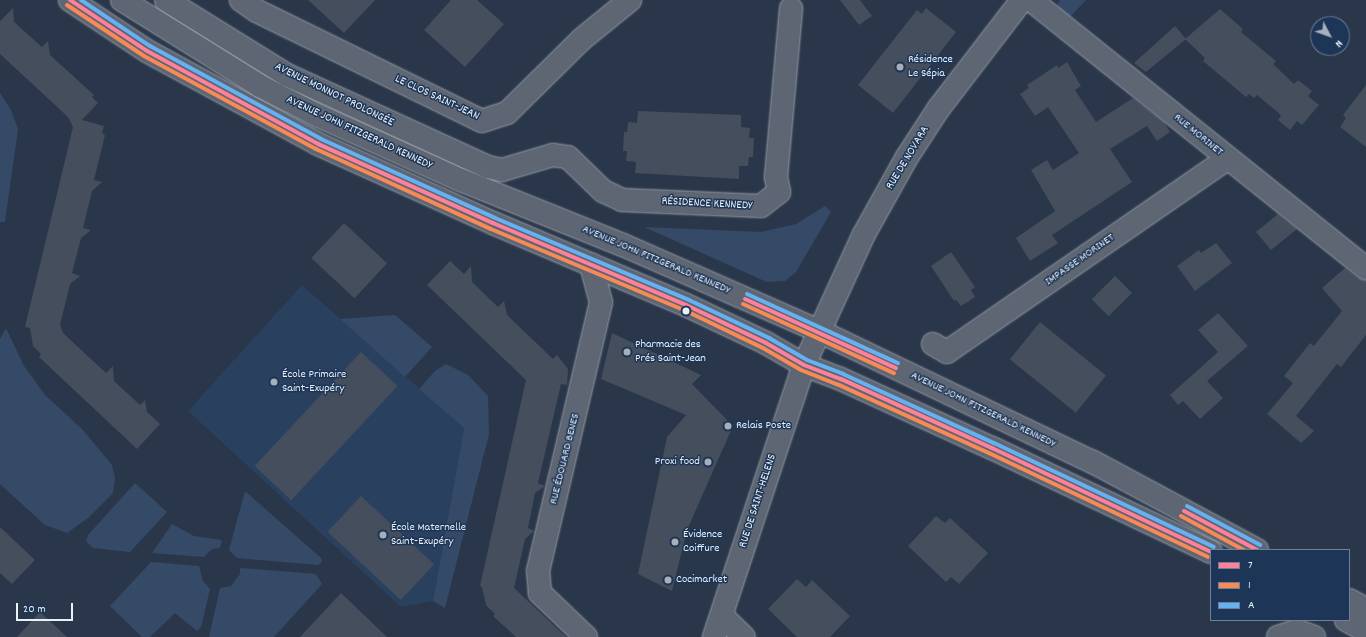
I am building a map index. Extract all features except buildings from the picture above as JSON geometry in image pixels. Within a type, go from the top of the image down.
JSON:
[{"type":"street","name":"AVENUE JOHN FITZGERALD KENNEDY","points":[[70,0],[147,51],[318,144],[492,223],[591,264],[766,343],[804,365],[841,379],[992,448],[1210,552]]},
{"type":"street","name":"AVENUE JOHN FITZGERALD KENNEDY","points":[[122,0],[254,82],[319,116],[461,180],[623,245],[819,331],[1093,462],[1255,549]]},
{"type":"street","name":"AVENUE MONNOT PROLONGÉE","points":[[166,0],[287,75],[488,167]]},
{"type":"street","name":"LE CLOS SAINT-JEAN","points":[[241,0],[257,11],[482,121],[507,113],[582,39],[630,0]]},
{"type":"street","name":"RUE DE NOVARA","points":[[804,365],[863,236],[907,158],[939,108],[1022,0]]},
{"type":"street","name":"RUE MORINET","points":[[1032,0],[1227,159],[1366,268]]},
{"type":"street","name":"RÉSIDENCE KENNEDY","points":[[488,167],[502,170],[553,155],[568,157],[603,191],[622,200],[761,206],[779,192],[776,177],[791,9]]},
{"type":"street","name":"IMPASSE MORINET","points":[[933,344],[948,352],[1227,159]]},
{"type":"street","name":"RUE ÉDOUARD BENES","points":[[586,637],[540,593],[538,571],[601,302],[591,264]]},
{"type":"street","name":"RUE DE SAINT-HELENS","points":[[714,637],[804,365]]},
{"type":"street","points":[[1350,601],[1366,609]]},
{"type":"street","points":[[722,616],[744,637]]},
{"type":"street","points":[[1348,621],[1366,631]]},
{"type":"street","points":[[1278,637],[1297,631],[1314,637]]},
{"type":"shaded area","points":[[1060,0],[1086,0],[1068,19],[1057,5]]},
{"type":"shaded area","points":[[0,93],[11,110],[18,129],[5,222],[0,222]]},
{"type":"shaded area","points":[[825,206],[831,212],[796,272],[785,281],[767,282],[644,227],[761,232],[796,224]]},
{"type":"shaded area","name":"École Maternelle Saint-Exupéry","points":[[302,285],[464,428],[433,601],[401,607],[188,411]]},
{"type":"shaded area","points":[[395,315],[432,347],[405,377],[340,319]]},
{"type":"shaded area","points":[[6,328],[24,366],[45,395],[82,429],[112,465],[115,478],[113,493],[88,518],[67,533],[45,525],[0,484],[0,339]]},
{"type":"shaded area","points":[[446,364],[468,375],[488,396],[489,434],[445,608],[433,601],[464,428],[419,389],[435,371]]},
{"type":"shaded area","points":[[135,483],[167,512],[130,552],[93,548],[86,541],[88,535]]},
{"type":"shaded area","points":[[245,491],[321,558],[322,562],[318,565],[237,558],[229,550]]},
{"type":"shaded area","points":[[172,524],[194,536],[222,540],[220,548],[212,549],[204,557],[152,553]]},
{"type":"shaded area","points":[[151,562],[199,566],[203,581],[210,589],[201,627],[197,631],[175,613],[150,637],[142,637],[110,606]]},
{"type":"shaded area","points":[[240,568],[316,574],[322,584],[274,637],[209,637],[220,588],[231,586],[240,574]]},
{"type":"transit line","name":"7","points":[[70,0],[147,51],[318,144],[493,223],[686,305],[766,343],[804,365],[841,379],[992,448],[1210,552]]},
{"type":"transit line","name":"A","points":[[81,0],[150,46],[321,139],[495,218],[689,300],[769,338],[807,360],[843,374],[994,443],[1214,547]]},
{"type":"transit line","name":"1","points":[[67,5],[144,56],[316,149],[491,229],[684,310],[763,348],[801,370],[839,385],[989,453],[1208,557]]},
{"type":"transit line","name":"A","points":[[747,294],[898,363]]},
{"type":"transit line","name":"7","points":[[745,299],[896,368]]},
{"type":"transit line","name":"1","points":[[743,304],[894,373]]},
{"type":"transit line","name":"A","points":[[1187,506],[1260,545]]},
{"type":"transit line","name":"7","points":[[1184,511],[1255,549]]},
{"type":"transit line","name":"1","points":[[1181,516],[1242,549]]},
{"type":"place","name":"Résidence Le Sépia","points":[[900,67]]},
{"type":"place","name":"Pharmacie des Prés Saint-Jean","points":[[627,352]]},
{"type":"place","name":"École Primaire Saint-Exupéry","points":[[274,382]]},
{"type":"place","name":"Relais Poste","points":[[728,426]]},
{"type":"place","name":"Proxi food","points":[[708,462]]},
{"type":"place","name":"École Maternelle Saint-Exupéry","points":[[383,535]]},
{"type":"place","name":"Évidence Coiffure","points":[[675,542]]},
{"type":"place","name":"Cocimarket","points":[[668,580]]}]
